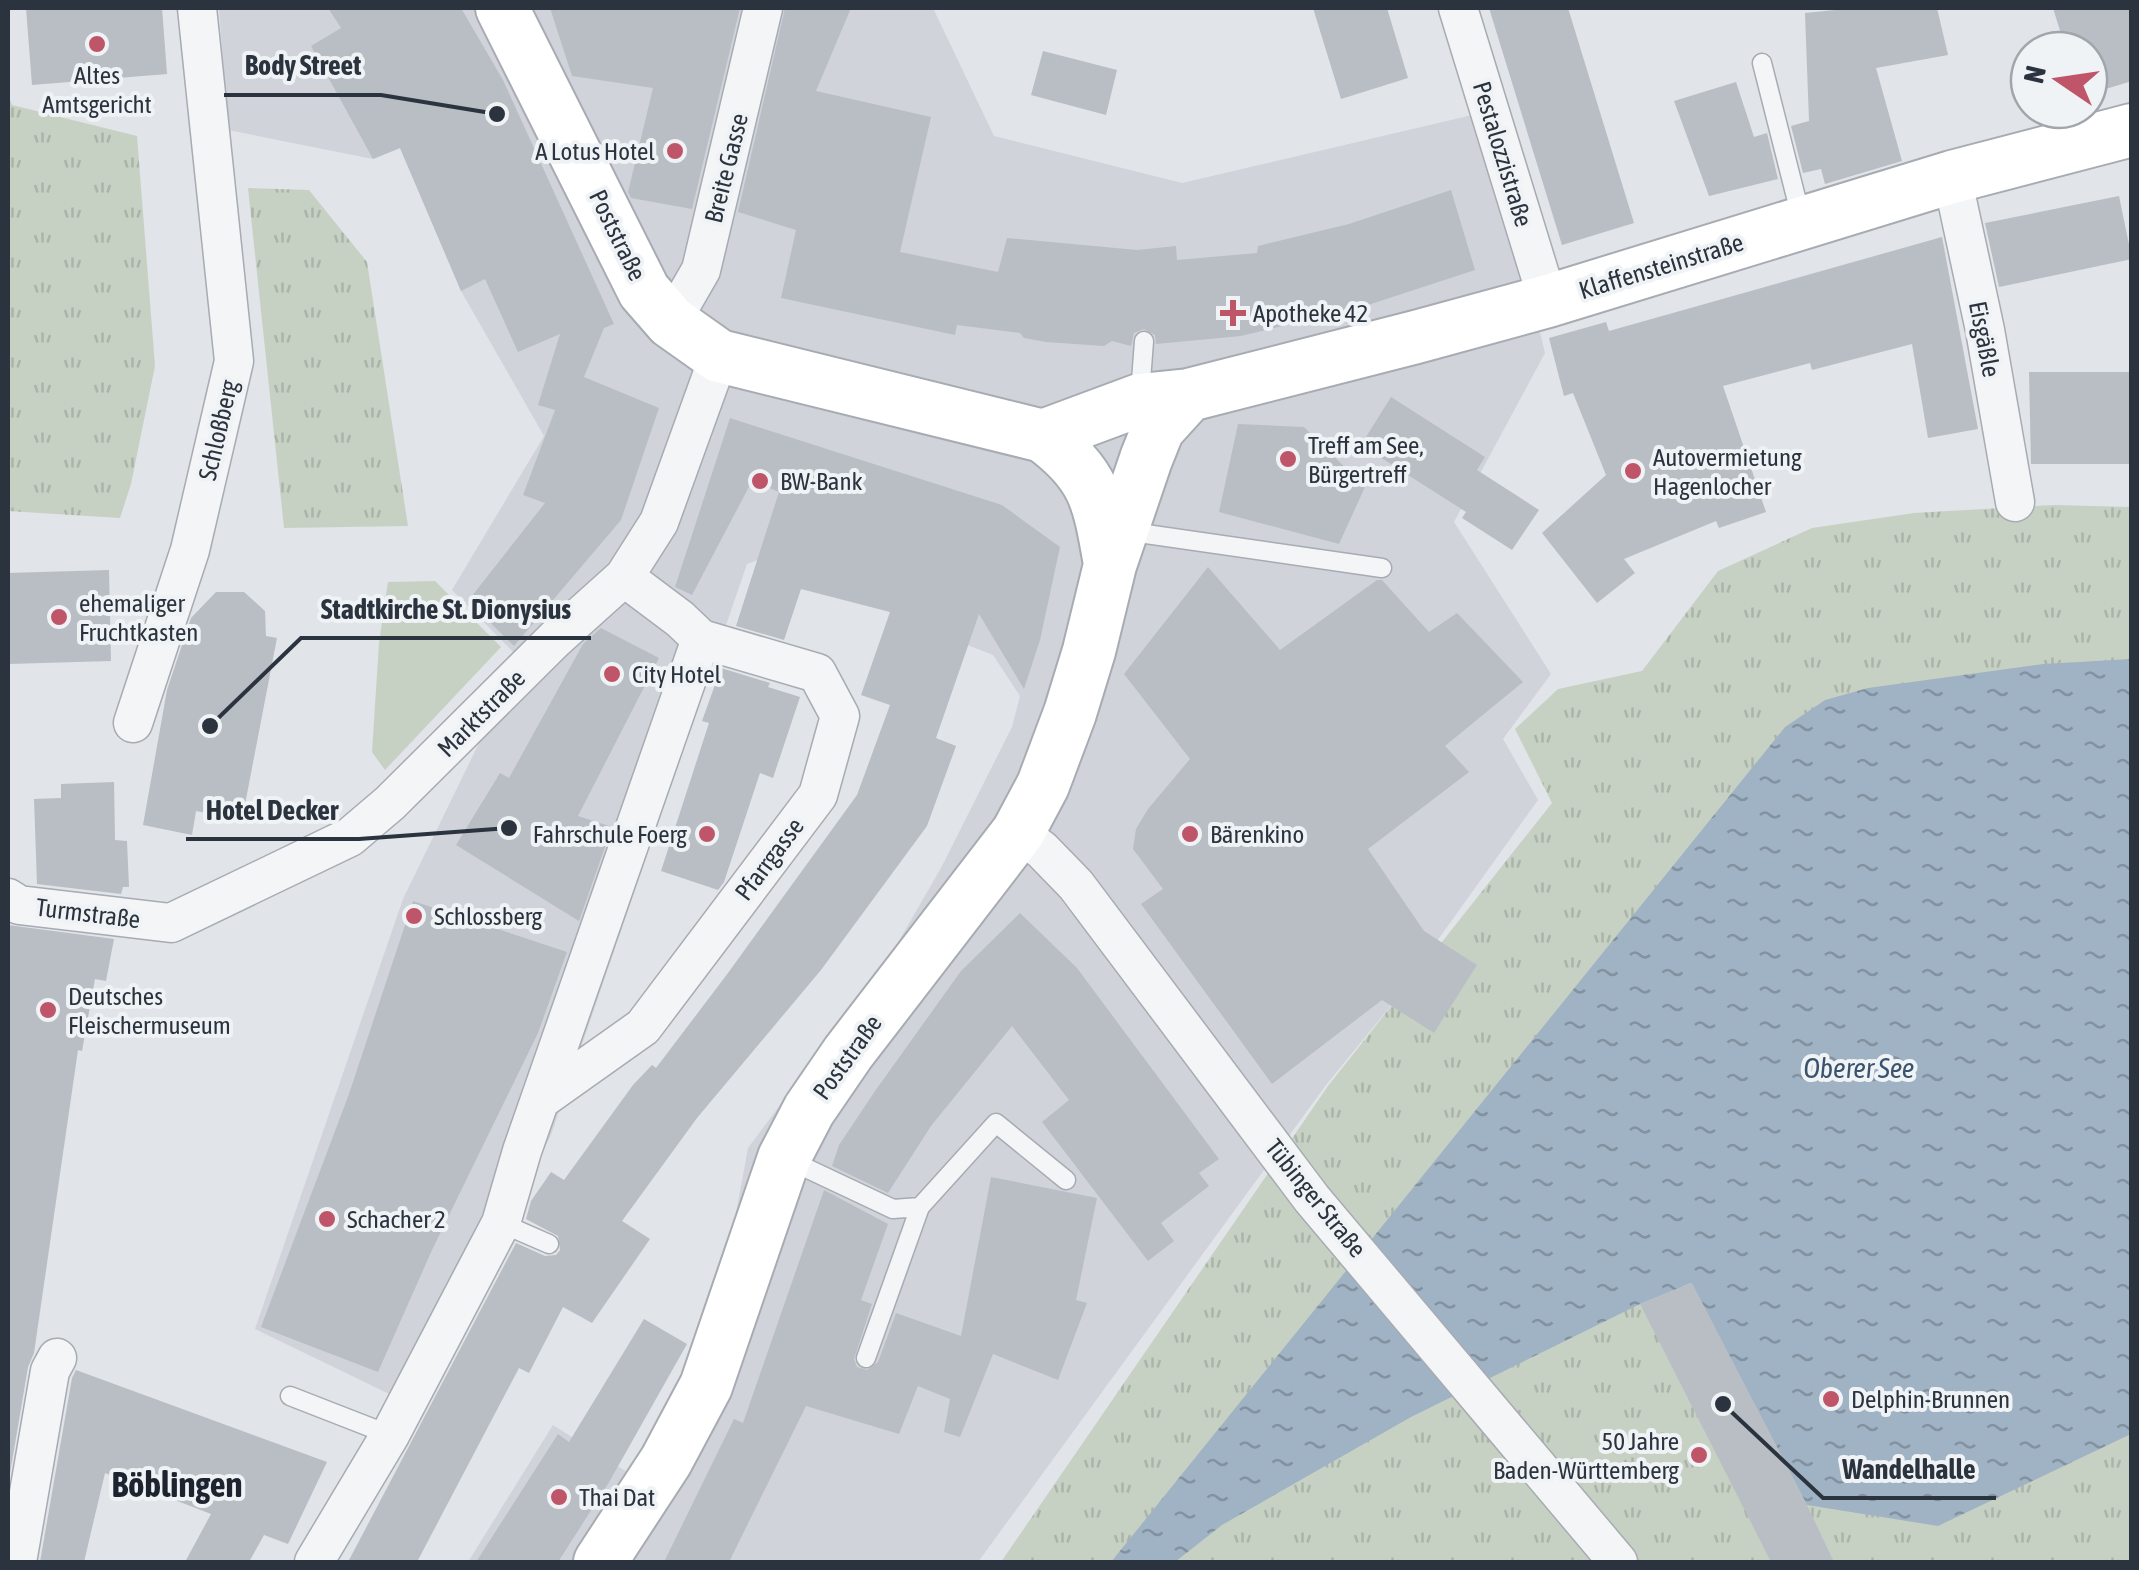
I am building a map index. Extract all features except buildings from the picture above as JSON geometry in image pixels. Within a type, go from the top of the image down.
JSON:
[{"type":"main road","name":"Poststraße","points":[[502,8],[644,290],[671,322],[718,356],[1043,436],[1070,456],[1086,475],[1116,548]]},
{"type":"main road","name":"Klaffensteinstraße","points":[[1164,398],[1548,301],[1952,177],[2132,130]]},
{"type":"main road","name":"Poststraße","points":[[600,1562],[666,1460],[706,1386],[784,1158],[809,1110],[848,1053],[1018,832],[1042,785],[1070,713],[1116,548],[1158,429],[1164,398]]},
{"type":"main road","points":[[1043,436],[1164,398]]},
{"type":"street","name":"Schloßberg","points":[[133,723],[190,550],[234,361],[197,8]]},
{"type":"street","name":"Breite Gasse","points":[[671,322],[701,270],[763,8]]},
{"type":"street","name":"Pestalozzistraße","points":[[1458,8],[1548,301]]},
{"type":"street","name":"Eisgäßle","points":[[1952,177],[2014,502]]},
{"type":"street","name":"Marktstraße","points":[[171,922],[350,837],[624,577],[659,522],[718,356]]},
{"type":"street","name":"Pfarrgasse","points":[[543,1098],[643,1026],[818,795],[840,716],[817,674],[700,638],[624,577]]},
{"type":"street","points":[[314,1562],[390,1435],[500,1223],[700,638]]},
{"type":"street","name":"Tübinger Straße","points":[[1018,832],[1076,885],[1312,1199],[1618,1562]]},
{"type":"street","name":"Turmstraße","points":[[13,901],[171,922]]},
{"type":"street","points":[[17,1562],[50,1371],[57,1358]]},
{"type":"lane","points":[[1762,63],[1802,221]]},
{"type":"lane","points":[[1144,340],[1164,398]]},
{"type":"lane","points":[[1116,548],[1382,568]]},
{"type":"lane","points":[[866,1358],[920,1207],[996,1123],[1066,1180]]},
{"type":"lane","points":[[784,1158],[893,1208],[920,1207]]},
{"type":"lane","points":[[500,1223],[549,1244]]},
{"type":"lane","points":[[290,1396],[390,1435]]},
{"type":"shaded area","points":[[219,8],[933,8],[994,136],[1182,183],[1485,112],[1545,353],[1454,522],[1551,674],[1503,739],[1538,800],[1389,1008],[1326,1085],[978,1562],[468,1562],[553,1425],[641,1481],[712,1344],[748,1148],[885,965],[941,868],[1012,727],[1020,696],[993,655],[932,631],[914,552],[763,558],[747,564],[551,1135],[412,1405],[255,1329],[403,899],[520,659],[452,590],[544,436],[461,291],[400,148],[373,159],[228,130]]},
{"type":"green space","points":[[8,95],[12,105],[137,136],[155,366],[131,484],[120,518],[8,511]]},
{"type":"green space","points":[[248,188],[309,190],[367,262],[408,526],[284,528]]},
{"type":"green space","points":[[2054,505],[2131,507],[2131,1562],[1001,1562],[1328,1086],[1552,803],[1515,729],[1558,689],[1642,671],[1718,571],[1812,528],[1914,513]]},
{"type":"green space","points":[[435,581],[501,647],[385,770],[372,752],[379,643],[388,582]]},
{"type":"water","name":"Oberer See","points":[[2131,659],[2131,1434],[1938,1526],[1807,1505],[1691,1283],[1640,1304],[1411,1417],[1222,1525],[1175,1562],[1111,1562],[1785,727],[1825,700],[1868,688],[2043,664]]},
{"type":"place","name":"Altes Amtsgericht","points":[[97,44]]},
{"type":"place","name":"Body Street","points":[[497,114]]},
{"type":"place","name":"A Lotus Hotel","points":[[675,151]]},
{"type":"place","name":"Apotheke 42","points":[[1233,313]]},
{"type":"place","name":"Treff am See, Bürgertreff","points":[[1288,459]]},
{"type":"place","name":"Autovermietung Hagenlocher","points":[[1633,471]]},
{"type":"place","name":"BW-Bank","points":[[760,481]]},
{"type":"place","name":"ehemaliger Fruchtkasten","points":[[59,617]]},
{"type":"place","name":"City Hotel","points":[[612,674]]},
{"type":"place","name":"Stadtkirche St. Dionysius","points":[[210,726]]},
{"type":"place","name":"Hotel Decker","points":[[509,828]]},
{"type":"place","name":"Fahrschule Foerg","points":[[707,834]]},
{"type":"place","name":"Bärenkino","points":[[1190,834]]},
{"type":"place","name":"Schlossberg","points":[[414,916]]},
{"type":"place","name":"Deutsches Fleischermuseum","points":[[48,1010]]},
{"type":"place","name":"Schacher 2","points":[[327,1219]]},
{"type":"place","name":"Delphin-Brunnen","points":[[1831,1399]]},
{"type":"place","name":"Wandelhalle","points":[[1723,1404]]},
{"type":"place","name":"50 Jahre Baden-Württemberg","points":[[1699,1455]]},
{"type":"place","name":"Thai Dat","points":[[559,1497]]},
{"type":"district","name":"Böblingen","points":[[177,1485]]}]
